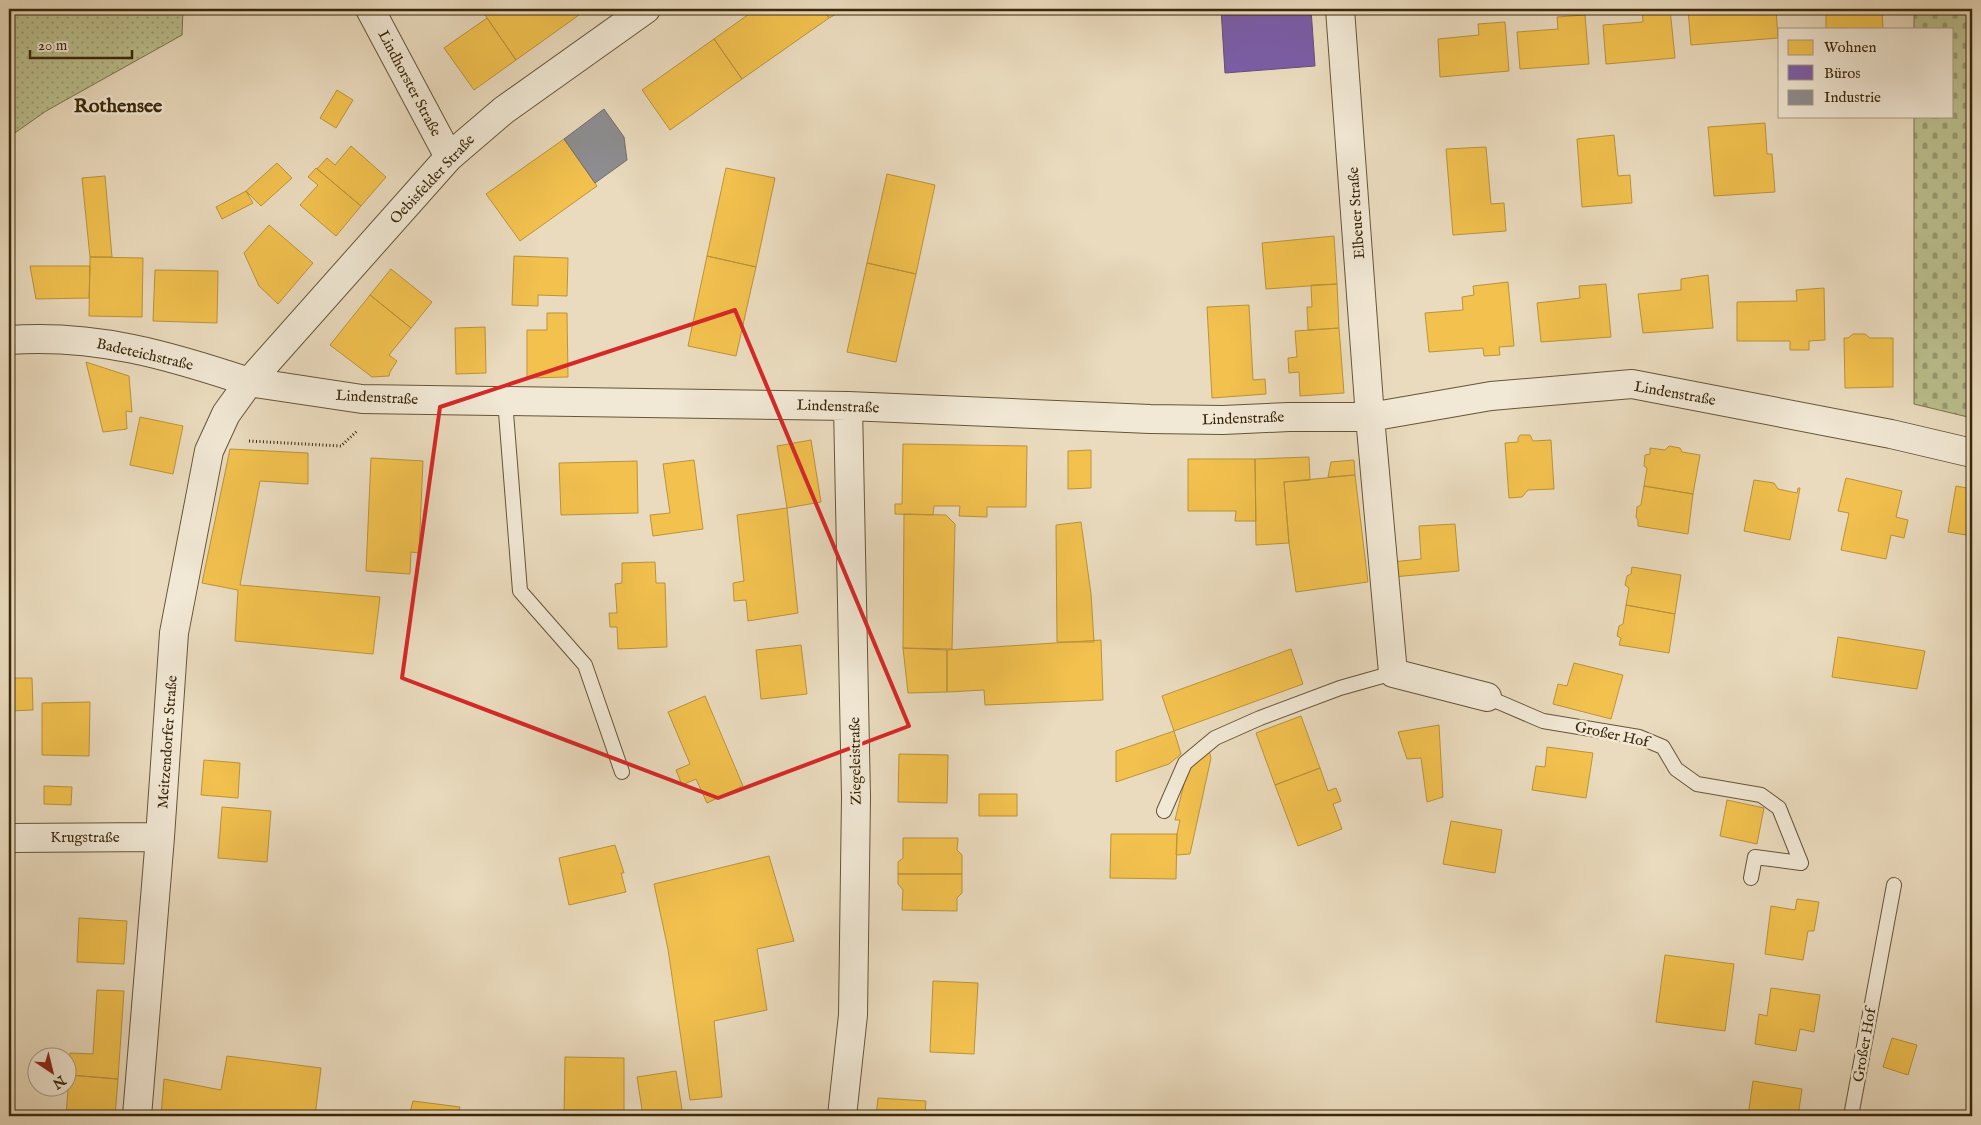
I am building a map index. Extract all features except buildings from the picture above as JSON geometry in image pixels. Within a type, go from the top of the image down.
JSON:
[{"type":"street","name":"Lindhorster Straße","points":[[370,9],[449,157]]},
{"type":"street","name":"Oebisfelder Straße","points":[[249,382],[449,157],[504,110],[646,9]]},
{"type":"street","name":"Elbeuer Straße","points":[[1340,9],[1370,417]]},
{"type":"street","name":"Badeteichstraße","points":[[9,340],[52,338],[126,346],[208,368],[249,382]]},
{"type":"street","name":"Lindenstraße","points":[[249,382],[362,399],[848,406],[1150,419],[1370,417],[1491,396],[1632,384],[1891,434],[1972,453]]},
{"type":"street","name":"Meitzendorfer Straße","points":[[137,1116],[160,837],[174,633],[214,438],[226,414],[249,382]]},
{"type":"street","name":"Ziegeleistraße","points":[[842,1116],[853,1015],[856,797],[848,406]]},
{"type":"street","points":[[1370,417],[1393,674]]},
{"type":"street","name":"Großer Hof","points":[[1393,674],[1487,696]]},
{"type":"street","name":"Krugstraße","points":[[9,838],[160,837]]},
{"type":"lane","points":[[505,400],[520,591],[585,665],[622,772]]},
{"type":"lane","name":"Großer Hof","points":[[1164,811],[1185,763],[1215,738],[1260,718],[1340,688],[1393,674]]},
{"type":"lane","name":"Großer Hof","points":[[1487,696],[1543,721],[1639,737],[1662,747],[1676,769],[1697,784],[1761,795],[1779,808],[1801,863],[1755,857],[1751,878]]},
{"type":"lane","name":"Großer Hof","points":[[1851,1116],[1894,885]]},
{"type":"highlighted area","points":[[735,310],[909,726],[718,798],[402,678],[440,407]]},
{"type":"green space","points":[[9,9],[183,9],[182,35],[46,111],[9,137]]},
{"type":"green space","points":[[1914,9],[1972,9],[1972,418],[1914,404],[1914,118],[1954,118],[1954,28],[1914,28]]},
{"type":"district","name":"Rothensee","points":[[118,105]]}]
